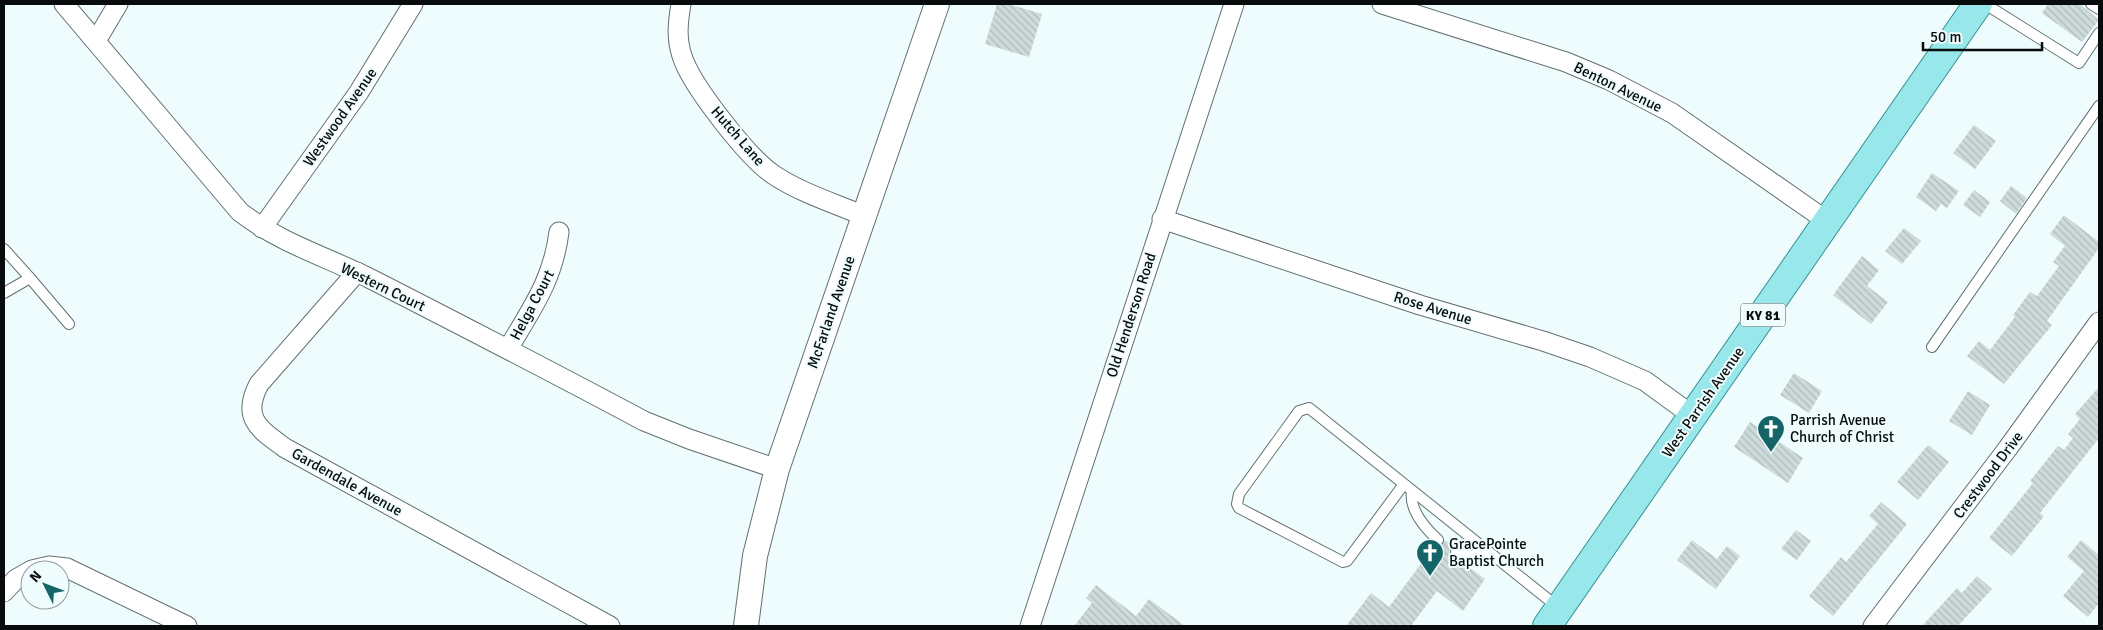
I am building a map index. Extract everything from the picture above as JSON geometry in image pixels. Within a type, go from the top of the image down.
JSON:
[{"type":"main road","name":"West Parrish Avenue","points":[[1553,618],[1978,4]]},
{"type":"street","name":"Western Court","points":[[64,4],[240,212],[262,228],[287,243],[357,272],[644,421],[689,439],[777,469]]},
{"type":"street","points":[[96,41],[118,4]]},
{"type":"street","name":"Westwood Avenue","points":[[262,228],[359,92],[414,4]]},
{"type":"street","name":"Hutch Lane","points":[[682,4],[678,21],[678,39],[688,71],[707,100],[758,163],[788,184],[864,216]]},
{"type":"street","name":"McFarland Avenue","points":[[746,626],[755,556],[777,469],[937,4]]},
{"type":"street","name":"Old Henderson Road","points":[[1030,626],[1234,4]]},
{"type":"street","name":"Benton Avenue","points":[[1382,4],[1566,62],[1609,80],[1672,114],[1827,221]]},
{"type":"street","name":"Rose Avenue","points":[[1162,220],[1420,305],[1543,341],[1590,357],[1646,381],[1693,416]]},
{"type":"street","name":"Helga Court","points":[[508,349],[546,286],[556,257],[559,232]]},
{"type":"street","name":"Gardendale Avenue","points":[[357,272],[259,384],[253,395],[251,407],[254,419],[260,430],[285,448],[610,626]]},
{"type":"street","name":"Crestwood Drive","points":[[1873,626],[2008,448],[2099,322]]},
{"type":"street","points":[[70,569],[188,626]]},
{"type":"street","points":[[4,592],[20,577]]},
{"type":"lane","points":[[1985,4],[2079,63],[2099,34]]},
{"type":"lane","points":[[2091,4],[2099,9]]},
{"type":"lane","points":[[1932,347],[2099,106]]},
{"type":"lane","points":[[4,249],[69,324]]},
{"type":"lane","points":[[4,293],[30,278]]},
{"type":"lane","points":[[1408,487],[1347,561],[1343,562],[1239,508],[1237,504],[1239,494],[1299,411],[1309,408],[1408,487],[1488,551],[1553,618]]},
{"type":"lane","points":[[1408,487],[1413,506],[1427,528],[1438,540]]},
{"type":"lane","points":[[1456,552],[1470,556],[1488,551]]},
{"type":"building","points":[[997,4],[1008,4],[1042,14],[1029,57],[985,44]]},
{"type":"building","points":[[2048,4],[2080,4],[2099,20],[2082,42],[2042,13]]},
{"type":"building","points":[[1974,125],[1996,141],[1975,169],[1953,153]]},
{"type":"building","points":[[1932,173],[1959,191],[1947,208],[1941,204],[1936,211],[1916,197]]},
{"type":"building","points":[[2011,186],[2027,198],[2016,214],[2000,201]]},
{"type":"building","points":[[1974,190],[1990,202],[1980,217],[1963,205]]},
{"type":"building","points":[[2064,215],[2099,242],[2099,248],[2047,321],[2052,325],[2004,384],[1967,356],[1979,341],[1990,350],[2015,317],[2013,315],[2030,292],[2037,296],[2059,266],[2053,262],[2065,246],[2050,234]]},
{"type":"building","points":[[1904,228],[1921,241],[1902,264],[1885,251]]},
{"type":"building","points":[[1862,256],[1879,270],[1867,286],[1888,302],[1871,324],[1833,295]]},
{"type":"building","points":[[1794,373],[1822,391],[1809,413],[1780,395]]},
{"type":"building","points":[[2099,387],[2099,438],[2040,513],[2044,516],[2012,556],[1989,538],[2033,483],[2030,481],[2058,446],[2064,450],[2073,438],[2068,434],[2080,419],[2075,414]]},
{"type":"building","points":[[1968,391],[1990,405],[1972,435],[1949,421]]},
{"type":"building","points":[[1750,422],[1803,458],[1788,483],[1734,447]]},
{"type":"building","points":[[1928,445],[1949,462],[1918,500],[1897,482]]},
{"type":"building","points":[[1881,502],[1907,524],[1833,616],[1809,596],[1841,557],[1846,562],[1878,524],[1869,516]]},
{"type":"building","points":[[1796,530],[1811,541],[1797,560],[1781,549]]},
{"type":"building","points":[[1445,540],[1453,546],[1449,551],[1451,557],[1459,560],[1485,579],[1463,611],[1437,591],[1411,626],[1346,626],[1371,593],[1389,607],[1434,546],[1440,546]]},
{"type":"building","points":[[1692,540],[1717,559],[1727,546],[1740,556],[1716,589],[1677,560]]},
{"type":"building","points":[[2081,540],[2099,555],[2099,603],[2088,617],[2063,596],[2084,571],[2067,557]]},
{"type":"building","points":[[1977,576],[1992,589],[1958,626],[1922,626],[1957,588],[1962,593]]},
{"type":"building","points":[[1096,585],[1136,616],[1149,599],[1185,626],[1074,626],[1092,603],[1086,598]]},
{"type":"place","name":"Parrish Avenue Church of Christ","points":[[1771,453]]},
{"type":"place","name":"GracePointe Baptist Church","points":[[1430,577]]}]
